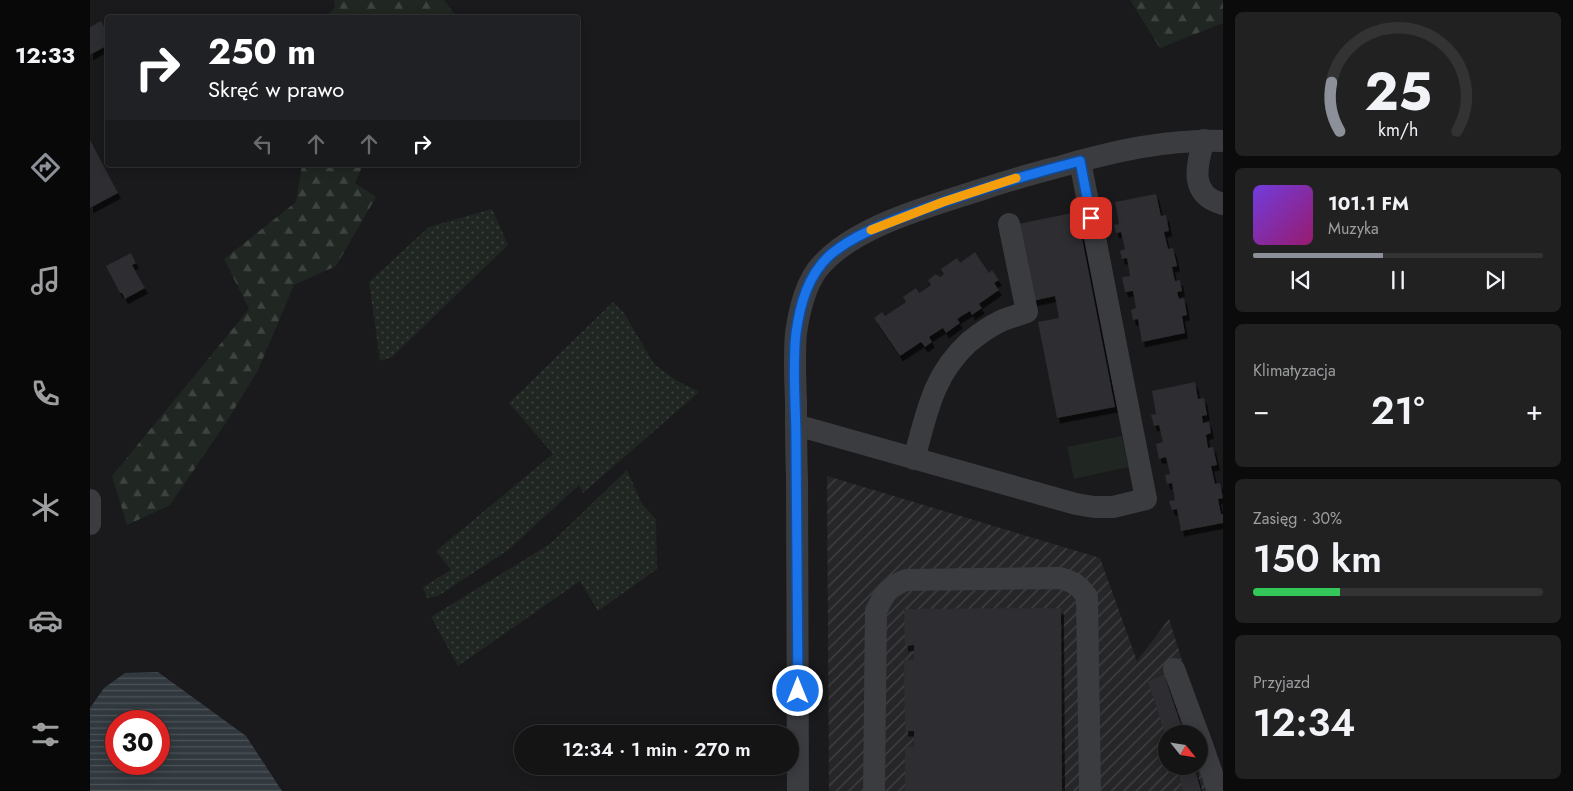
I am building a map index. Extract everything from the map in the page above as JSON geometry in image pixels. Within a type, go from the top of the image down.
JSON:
[{"type":"street","points":[[798,791],[794,355],[800,310],[806,289],[816,272],[830,256],[848,242],[868,231],[1000,183],[1146,145],[1182,141],[1214,141]]},
{"type":"street","points":[[1214,141],[1198,161],[1196,174],[1200,187],[1207,196],[1223,204]]},
{"type":"street","points":[[796,425],[1076,504],[1094,507],[1113,507],[1146,499],[1080,161]]},
{"type":"street","points":[[914,459],[929,403],[940,378],[956,355],[979,333],[1001,321],[1027,312],[1009,224]]},
{"type":"street","points":[[90,500],[90,524]]},
{"type":"street","points":[[874,791],[876,611],[882,597],[894,585],[906,580],[1060,578],[1072,582],[1082,589],[1087,598],[1090,791]]},
{"type":"street","points":[[1174,669],[1194,725]]},
{"type":"street","points":[[1208,763],[1218,791]]},
{"type":"shaded area","points":[[827,476],[1100,558],[1137,661],[1169,619],[1202,725],[1158,725],[1158,775],[1208,775],[1208,743],[1223,791],[829,791]]},
{"type":"shaded area","points":[[158,672],[246,736],[282,791],[90,791],[90,708],[104,688],[125,673]]},
{"type":"green space","points":[[334,0],[444,0],[455,15],[328,15],[335,7]]},
{"type":"green space","points":[[1130,0],[1223,0],[1223,23],[1160,48]]},
{"type":"green space","points":[[302,167],[362,167],[355,183],[376,197],[336,266],[294,285],[258,370],[227,421],[170,505],[127,525],[112,476],[249,309],[224,259],[296,202]]},
{"type":"green space","points":[[492,209],[508,245],[392,357],[380,361],[369,282],[429,227]]},
{"type":"green space","points":[[613,302],[624,313],[654,364],[674,379],[699,392],[583,493],[579,485],[508,550],[438,596],[427,598],[423,587],[451,570],[436,551],[553,454],[509,403]]},
{"type":"green space","points":[[1122,436],[1128,467],[1074,479],[1067,447]]},
{"type":"green space","points":[[627,470],[642,504],[656,519],[657,569],[598,611],[580,581],[458,666],[431,617],[550,544]]},
{"type":"building","points":[[101,21],[105,28],[105,47],[90,55],[90,27]]},
{"type":"building","points":[[90,140],[118,193],[90,208]]},
{"type":"building","points":[[1156,194],[1161,216],[1166,215],[1169,231],[1164,232],[1168,249],[1173,248],[1177,266],[1172,267],[1175,281],[1180,280],[1182,291],[1177,292],[1179,299],[1184,298],[1187,315],[1182,316],[1185,333],[1142,342],[1138,319],[1133,320],[1131,310],[1136,308],[1133,291],[1125,292],[1122,277],[1130,276],[1127,258],[1122,259],[1120,251],[1125,249],[1121,232],[1116,233],[1114,225],[1119,224],[1115,202]]},
{"type":"building","points":[[1077,212],[1115,407],[1057,418],[1038,322],[1059,318],[1055,296],[1033,301],[1018,224]]},
{"type":"building","points":[[975,252],[989,273],[992,270],[999,280],[994,283],[999,290],[979,304],[982,308],[972,315],[970,311],[957,319],[960,323],[946,333],[943,328],[929,337],[932,342],[925,347],[921,342],[900,356],[874,318],[882,312],[885,316],[906,302],[903,297],[916,288],[919,293],[931,285],[928,280],[936,274],[940,277],[944,274],[941,269],[957,258],[960,263]]},
{"type":"building","points":[[131,253],[136,263],[132,265],[145,288],[125,299],[106,266]]},
{"type":"building","points":[[1195,382],[1198,399],[1204,398],[1207,415],[1202,416],[1203,423],[1209,422],[1211,433],[1206,435],[1208,448],[1213,447],[1217,465],[1211,466],[1215,484],[1220,483],[1223,498],[1218,499],[1221,514],[1223,514],[1223,523],[1181,531],[1177,509],[1172,510],[1169,501],[1175,500],[1172,483],[1167,484],[1165,475],[1170,474],[1166,457],[1159,459],[1156,444],[1163,442],[1159,425],[1154,426],[1151,415],[1156,414],[1152,391]]},
{"type":"building","points":[[1061,608],[1062,791],[905,791],[905,747],[914,747],[914,731],[905,731],[904,660],[914,660],[914,645],[905,646],[904,609]]},
{"type":"building","points":[[1164,675],[1181,725],[1162,725],[1148,681]]},
{"type":"building","points":[[1179,775],[1197,775],[1201,791],[1183,791]]},
{"type":"slow traffic","points":[[871,230],[943,202],[1016,178]]},
{"type":"route","points":[[798,691],[794,355],[800,310],[806,289],[816,272],[830,256],[848,242],[894,220],[1000,183],[1080,161],[1091,218]]}]
